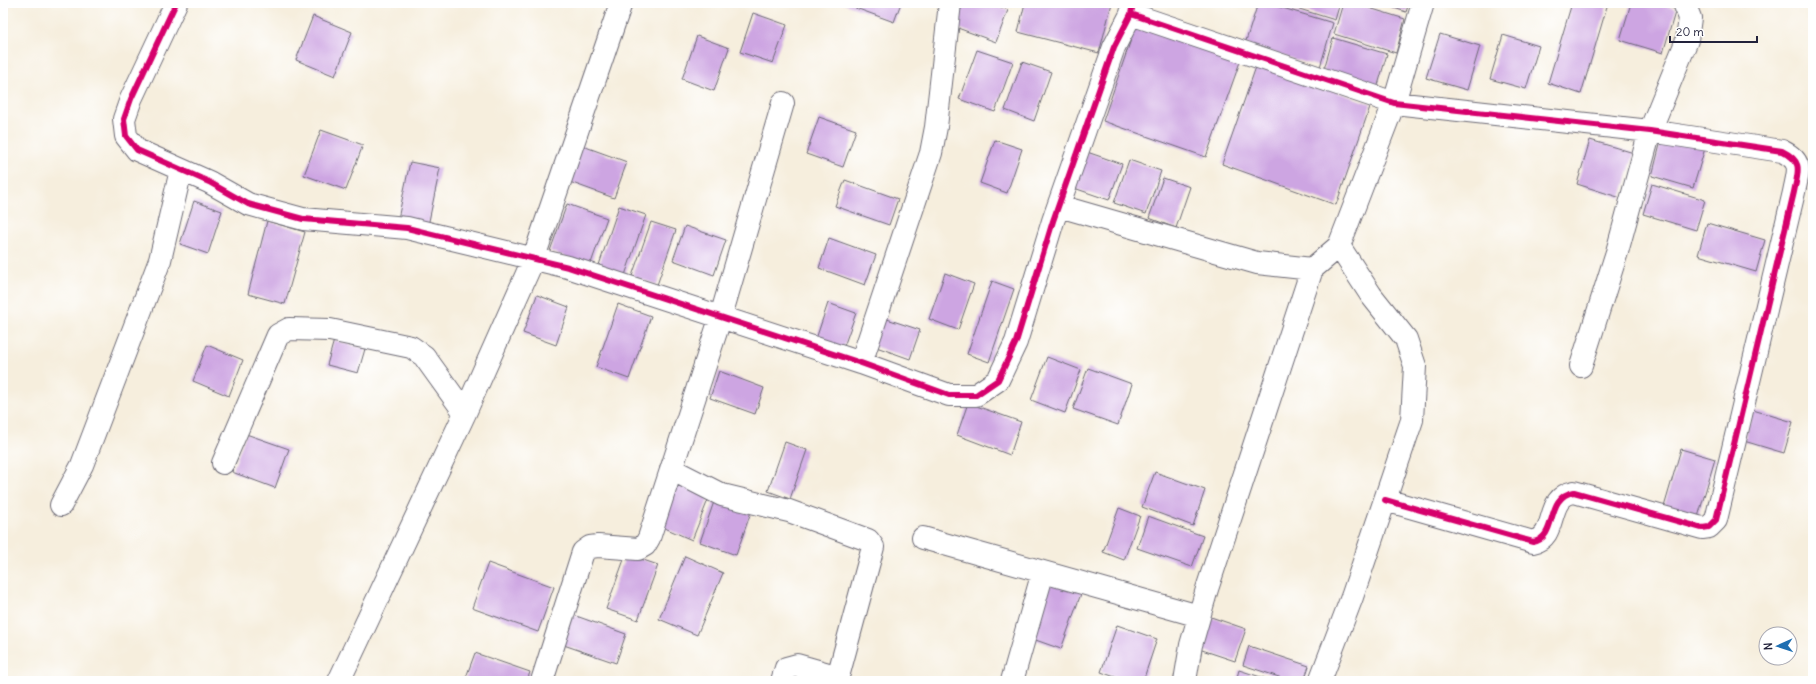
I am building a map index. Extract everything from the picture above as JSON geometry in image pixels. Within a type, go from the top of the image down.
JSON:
[{"type":"street","points":[[176,3],[131,99],[124,119],[126,136],[137,150],[209,182],[248,204],[303,219],[407,228],[533,260],[568,267],[861,363],[949,395],[976,395],[998,380],[1016,342],[1114,47],[1132,8],[1394,103],[1650,131],[1782,150],[1794,157],[1798,168],[1716,520],[1709,526],[1702,528],[1574,492],[1565,494],[1560,498],[1545,536],[1540,541],[1533,542],[1385,500]]},
{"type":"street","points":[[339,681],[465,413],[533,260],[621,3]]},
{"type":"street","points":[[861,363],[931,153],[936,127],[950,3]]},
{"type":"street","points":[[1185,681],[1199,616],[1312,269],[1339,246],[1394,103],[1423,3]]},
{"type":"street","points":[[1581,366],[1617,252],[1650,131],[1687,40],[1690,18],[1684,3]]},
{"type":"street","points":[[542,681],[583,552],[598,546],[638,549],[646,545],[721,316],[783,103]]},
{"type":"street","points":[[61,505],[82,466],[160,260],[180,170]]},
{"type":"street","points":[[1060,206],[1257,263],[1312,269]]},
{"type":"street","points":[[1320,681],[1352,597],[1412,420],[1415,366],[1406,339],[1371,295],[1339,246]]},
{"type":"street","points":[[223,463],[278,335],[289,329],[344,332],[410,347],[424,356],[465,413]]},
{"type":"street","points":[[671,469],[722,495],[789,512],[868,540],[873,548],[838,673],[832,675],[797,665],[792,665],[786,668],[782,681]]},
{"type":"street","points":[[923,538],[1199,616]]},
{"type":"street","points":[[1012,681],[1043,572]]},
{"type":"building","points":[[842,3],[901,3],[894,22]]},
{"type":"building","points":[[963,3],[991,3],[1008,10],[996,42],[955,27]]},
{"type":"building","points":[[1025,3],[1112,3],[1099,53],[1018,32]]},
{"type":"building","points":[[1258,3],[1266,3],[1333,23],[1320,67],[1245,44]]},
{"type":"building","points":[[1280,3],[1340,3],[1335,20]]},
{"type":"building","points":[[1343,3],[1353,3],[1405,19],[1396,53],[1334,34]]},
{"type":"building","points":[[1379,3],[1409,3],[1406,12]]},
{"type":"building","points":[[1572,3],[1608,3],[1581,94],[1548,83]]},
{"type":"building","points":[[1631,3],[1655,3],[1676,9],[1663,53],[1620,40]]},
{"type":"building","points":[[1732,3],[1745,3],[1744,7]]},
{"type":"building","points":[[753,13],[787,25],[773,63],[740,52]]},
{"type":"building","points":[[313,16],[352,32],[335,76],[296,60]]},
{"type":"building","points":[[1137,22],[1241,59],[1206,157],[1103,121]]},
{"type":"building","points":[[1440,34],[1480,46],[1467,90],[1426,78]]},
{"type":"building","points":[[1503,35],[1539,46],[1526,89],[1490,79]]},
{"type":"building","points":[[697,36],[729,48],[714,91],[682,79]]},
{"type":"building","points":[[1333,38],[1387,54],[1376,92],[1322,76]]},
{"type":"building","points":[[977,50],[1013,62],[995,112],[959,99]]},
{"type":"building","points":[[1022,62],[1051,72],[1034,121],[1005,110]]},
{"type":"building","points":[[1257,64],[1371,104],[1336,205],[1222,164]]},
{"type":"building","points":[[819,117],[856,130],[843,167],[806,154]]},
{"type":"building","points":[[321,130],[363,145],[346,190],[304,175]]},
{"type":"building","points":[[1662,137],[1706,145],[1693,188],[1652,176]]},
{"type":"building","points":[[995,140],[1022,149],[1007,193],[980,183]]},
{"type":"building","points":[[1590,140],[1634,153],[1621,198],[1577,184]]},
{"type":"building","points":[[580,145],[627,162],[614,198],[567,181]]},
{"type":"building","points":[[1087,152],[1122,164],[1109,200],[1074,188]]},
{"type":"building","points":[[1129,160],[1161,171],[1146,214],[1114,203]]},
{"type":"building","points":[[410,162],[440,168],[428,226],[398,219]]},
{"type":"building","points":[[1163,178],[1190,187],[1176,228],[1149,218]]},
{"type":"building","points":[[845,180],[898,199],[889,225],[835,206]]},
{"type":"building","points":[[1652,184],[1705,200],[1696,230],[1643,214]]},
{"type":"building","points":[[194,201],[222,211],[208,254],[180,244]]},
{"type":"building","points":[[567,204],[607,218],[590,266],[550,251]]},
{"type":"building","points":[[619,206],[646,215],[624,278],[598,268]]},
{"type":"building","points":[[267,221],[305,232],[285,304],[248,294]]},
{"type":"building","points":[[651,222],[676,230],[657,285],[632,276]]},
{"type":"building","points":[[1707,223],[1765,240],[1756,272],[1698,255]]},
{"type":"building","points":[[685,226],[726,240],[714,275],[673,260]]},
{"type":"building","points":[[829,238],[876,255],[865,285],[819,268]]},
{"type":"building","points":[[945,273],[974,284],[958,330],[929,319]]},
{"type":"building","points":[[992,281],[1014,289],[989,362],[967,354]]},
{"type":"building","points":[[537,295],[569,307],[556,345],[523,333]]},
{"type":"building","points":[[828,303],[856,313],[843,349],[816,339]]},
{"type":"building","points":[[618,304],[651,316],[629,379],[596,367]]},
{"type":"building","points":[[878,316],[920,330],[910,359],[868,344]]},
{"type":"building","points":[[334,340],[365,349],[358,373],[327,365]]},
{"type":"building","points":[[207,345],[243,360],[229,396],[193,381]]},
{"type":"building","points":[[1047,357],[1081,370],[1065,413],[1031,400]]},
{"type":"building","points":[[1088,368],[1132,384],[1118,425],[1073,409]]},
{"type":"building","points":[[719,371],[764,388],[755,414],[710,398]]},
{"type":"building","points":[[968,403],[1021,422],[1010,455],[957,435]]},
{"type":"building","points":[[1753,410],[1793,422],[1784,453],[1744,441]]},
{"type":"building","points":[[246,434],[289,449],[275,488],[232,472]]},
{"type":"building","points":[[785,442],[807,450],[790,499],[768,491]]},
{"type":"building","points":[[1681,449],[1715,459],[1698,517],[1664,507]]},
{"type":"building","points":[[1155,472],[1205,490],[1193,526],[1142,507]]},
{"type":"building","points":[[676,481],[710,495],[692,540],[658,525]]},
{"type":"building","points":[[716,496],[752,509],[736,555],[700,542]]},
{"type":"building","points":[[1119,508],[1140,516],[1124,560],[1103,552]]},
{"type":"building","points":[[1148,516],[1203,536],[1192,567],[1137,548]]},
{"type":"building","points":[[626,554],[658,565],[638,620],[606,609]]},
{"type":"building","points":[[685,556],[723,573],[697,635],[659,619]]},
{"type":"building","points":[[488,563],[554,587],[538,632],[472,608]]},
{"type":"building","points":[[1050,580],[1082,591],[1061,649],[1030,638]]},
{"type":"building","points":[[568,613],[626,634],[616,663],[558,643]]},
{"type":"building","points":[[1208,616],[1246,629],[1235,661],[1196,648]]},
{"type":"building","points":[[1117,625],[1157,639],[1143,681],[1126,681],[1101,672]]},
{"type":"building","points":[[1249,646],[1309,666],[1304,681],[1291,681],[1243,665]]},
{"type":"building","points":[[475,653],[530,672],[527,681],[465,680]]},
{"type":"building","points":[[1239,670],[1273,681],[1236,681]]},
{"type":"cycle path","points":[[176,3],[131,99],[124,119],[126,136],[137,150],[209,182],[248,204],[303,219],[407,228],[568,267],[861,363],[949,395],[976,395],[998,380],[1016,342],[1053,221],[1114,47],[1131,14],[1133,3]]},
{"type":"cycle path","points":[[1131,14],[1394,103],[1650,131],[1782,151],[1789,155],[1797,163],[1798,173],[1794,192],[1716,520],[1709,527],[1702,528],[1574,492],[1565,495],[1559,501],[1546,533],[1541,539],[1533,542],[1385,500]]}]
